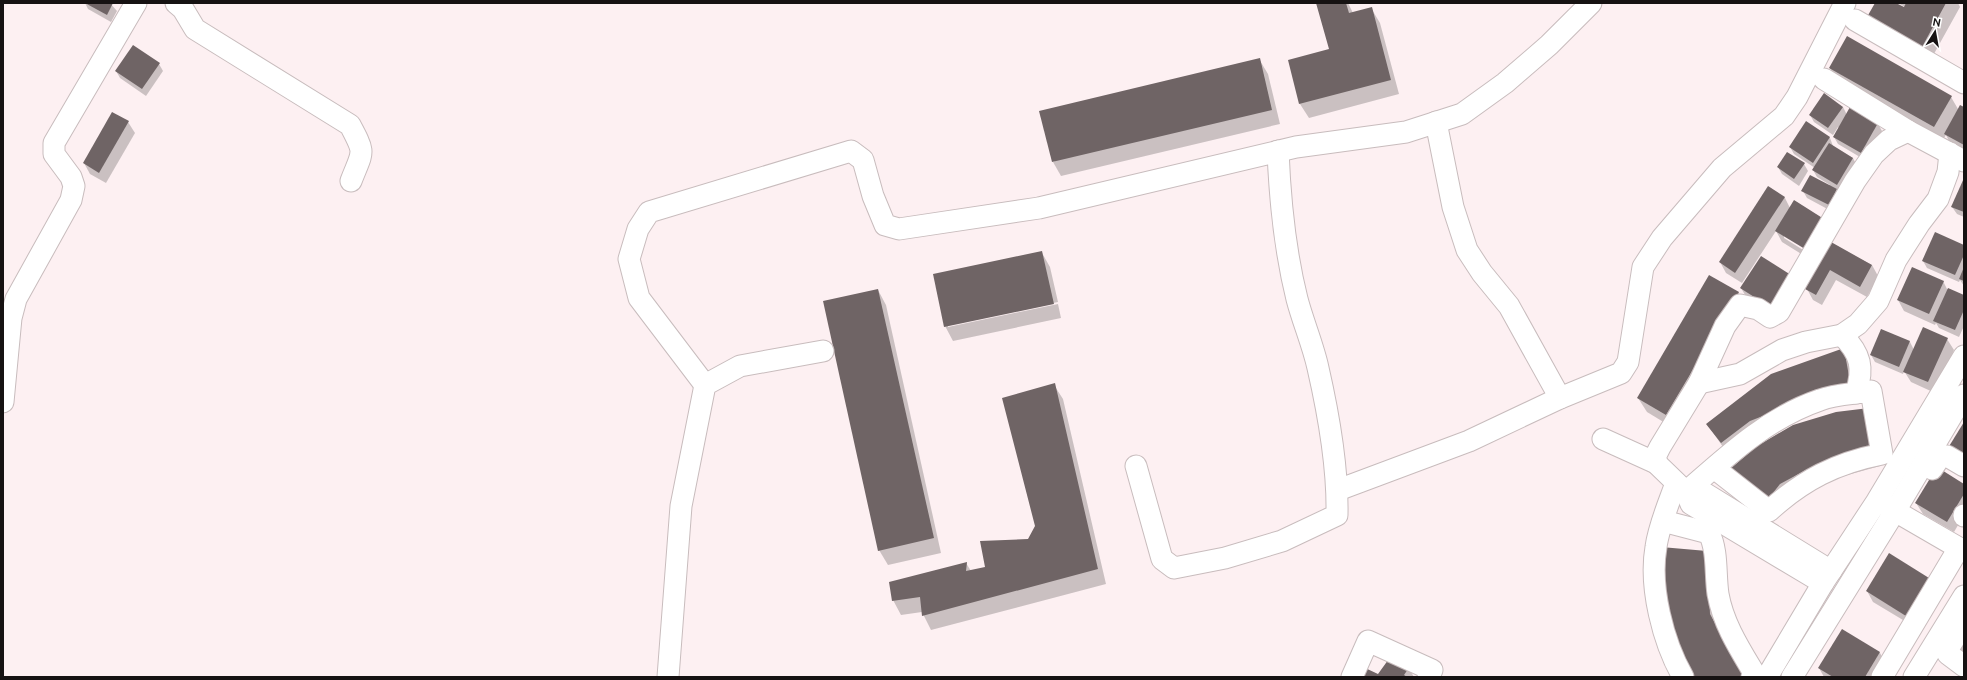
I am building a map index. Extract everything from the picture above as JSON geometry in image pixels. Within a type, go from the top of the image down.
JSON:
[{"type":"street","points":[[3,402],[11,318],[16,299],[71,200],[74,186],[71,177],[54,154],[54,143],[136,3]]},
{"type":"street","points":[[176,3],[183,9],[195,29],[350,126],[362,146],[362,157],[351,180]]},
{"type":"street","points":[[668,677],[681,506],[705,385],[639,298],[629,259],[638,229],[649,212],[851,151],[863,160],[885,225],[899,229],[1039,208],[1296,147],[1406,132],[1462,114],[1505,82],[1549,45],[1591,3]]},
{"type":"street","points":[[1338,490],[1469,441],[1560,398],[1621,373],[1628,362],[1643,267],[1662,238],[1722,168],[1784,116],[1850,11],[1964,83]]},
{"type":"street","points":[[1699,383],[1740,374],[1782,350],[1806,342],[1842,335],[1858,324],[1878,301],[1896,260],[1919,224],[1938,199],[1948,172],[1957,157],[1908,131],[1824,78]]},
{"type":"street","points":[[1436,122],[1453,207],[1467,250],[1482,274],[1509,306],[1560,398]]},
{"type":"street","points":[[1656,463],[1656,455],[1660,447],[1699,383],[1725,326],[1740,305],[1758,309],[1770,317],[1779,312],[1855,181],[1874,154],[1889,140],[1908,131]]},
{"type":"street","points":[[1136,466],[1162,559],[1174,568],[1225,558],[1282,541],[1337,516],[1338,490],[1330,426],[1318,367],[1297,298],[1287,247],[1280,198],[1278,151]]},
{"type":"street","points":[[1842,335],[1852,345],[1860,364],[1856,393]]},
{"type":"street","points":[[705,385],[740,366],[824,351]]},
{"type":"street","points":[[1767,673],[1826,577],[1877,501],[1964,356]]},
{"type":"street","points":[[1683,677],[1677,667],[1660,616],[1653,577],[1656,546],[1663,521],[1681,487],[1714,468],[1734,449],[1774,420],[1820,399],[1871,391],[1882,454],[1838,467],[1809,480],[1785,496],[1769,512],[1714,468]]},
{"type":"street","points":[[1663,521],[1709,533],[1713,542],[1718,595],[1726,622],[1738,646],[1754,672],[1800,675],[1964,395]]},
{"type":"street","points":[[1604,439],[1656,463],[1681,487],[1691,504],[1826,577]]},
{"type":"street","points":[[1932,469],[1940,457],[1947,456],[1964,466]]},
{"type":"street","points":[[1877,501],[1961,549],[1882,677]]},
{"type":"street","points":[[1914,677],[1964,596]]},
{"type":"street","points":[[1964,623],[1949,647],[1948,654],[1964,666]]},
{"type":"street","points":[[1352,677],[1368,641],[1432,670],[1428,677]]},
{"type":"building","points":[[85,3],[113,3],[107,15]]},
{"type":"building","points":[[1316,3],[1346,3],[1349,13],[1372,7],[1391,80],[1299,104],[1288,60],[1329,49]]},
{"type":"building","points":[[1875,3],[1896,3],[1904,7],[1906,3],[1946,3],[1922,47],[1867,17]]},
{"type":"building","points":[[1847,36],[1952,96],[1934,127],[1829,68]]},
{"type":"building","points":[[133,45],[160,63],[142,89],[115,71]]},
{"type":"building","points":[[1260,58],[1272,110],[1052,162],[1039,111]]},
{"type":"building","points":[[1824,93],[1843,107],[1828,128],[1809,115]]},
{"type":"building","points":[[1960,105],[1964,107],[1964,145],[1944,134]]},
{"type":"building","points":[[1850,107],[1878,123],[1861,153],[1833,137]]},
{"type":"building","points":[[112,112],[129,121],[99,173],[83,163]]},
{"type":"building","points":[[1806,121],[1830,137],[1813,163],[1789,147]]},
{"type":"building","points":[[1829,143],[1853,158],[1837,185],[1812,170]]},
{"type":"building","points":[[1787,152],[1805,163],[1794,179],[1777,167]]},
{"type":"building","points":[[1810,175],[1837,189],[1829,205],[1801,191]]},
{"type":"building","points":[[1964,178],[1964,212],[1951,207]]},
{"type":"building","points":[[1768,186],[1785,197],[1735,273],[1719,262]]},
{"type":"building","points":[[1794,200],[1824,219],[1805,249],[1775,231]]},
{"type":"building","points":[[1935,232],[1964,245],[1964,255],[1955,275],[1922,261]]},
{"type":"building","points":[[1831,242],[1872,265],[1860,287],[1830,270],[1816,295],[1805,289]]},
{"type":"building","points":[[1042,251],[1054,304],[944,327],[933,274]]},
{"type":"building","points":[[1761,256],[1791,275],[1770,307],[1740,288]]},
{"type":"building","points":[[1912,267],[1944,281],[1929,314],[1897,300]]},
{"type":"building","points":[[1964,267],[1964,281],[1959,279]]},
{"type":"building","points":[[1709,275],[1739,292],[1666,415],[1637,398]]},
{"type":"building","points":[[1948,288],[1964,295],[1964,310],[1955,330],[1933,321]]},
{"type":"building","points":[[878,289],[934,538],[878,551],[823,301]]},
{"type":"building","points":[[1923,327],[1948,338],[1928,382],[1903,372]]},
{"type":"building","points":[[1881,329],[1910,341],[1899,367],[1870,355]]},
{"type":"building","points":[[1844,348],[1850,382],[1750,421],[1721,443],[1706,424],[1771,374]]},
{"type":"building","points":[[1055,383],[1098,569],[922,616],[920,597],[892,601],[889,582],[967,562],[966,571],[985,567],[980,541],[1028,539],[1035,526],[1002,398]]},
{"type":"building","points":[[1869,408],[1872,451],[1806,470],[1780,484],[1765,503],[1730,469],[1757,446],[1793,425],[1836,412]]},
{"type":"building","points":[[1964,422],[1964,458],[1948,448]]},
{"type":"building","points":[[1937,467],[1964,484],[1964,494],[1947,522],[1915,503]]},
{"type":"building","points":[[1661,547],[1707,551],[1710,614],[1744,677],[1693,677],[1668,627]]},
{"type":"building","points":[[1889,553],[1929,578],[1906,616],[1866,591]]},
{"type":"building","points":[[1842,629],[1880,652],[1865,677],[1833,677],[1818,668]]},
{"type":"building","points":[[1391,656],[1408,669],[1404,675],[1407,677],[1356,677],[1363,667],[1378,674]]}]
